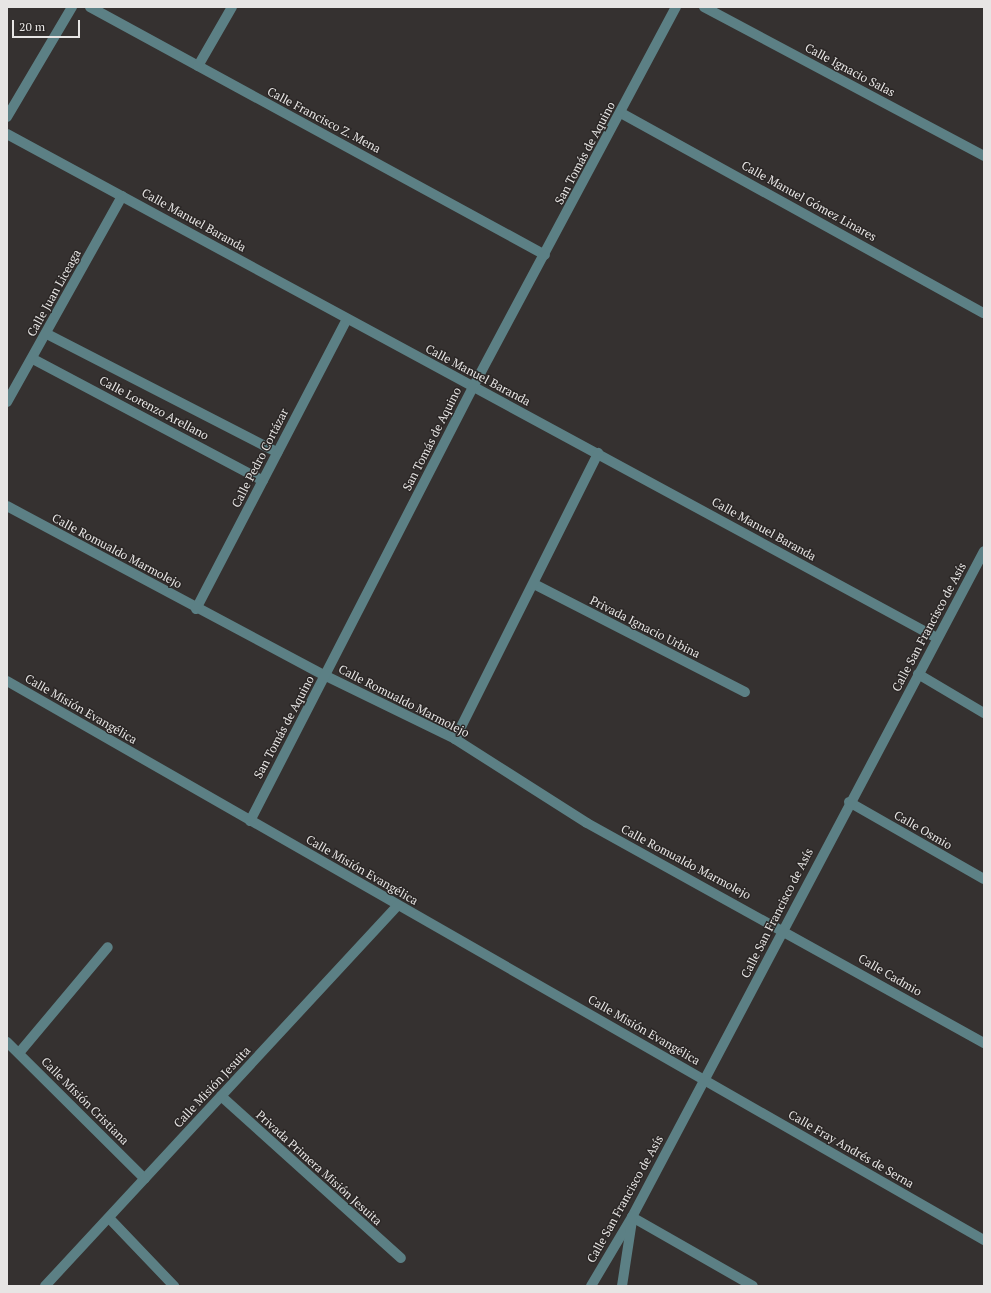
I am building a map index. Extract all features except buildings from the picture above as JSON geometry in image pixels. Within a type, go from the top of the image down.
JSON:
[{"type":"street","points":[[7,118],[72,7]]},
{"type":"street","name":"Calle Francisco Z. Mena","points":[[90,7],[545,255]]},
{"type":"street","points":[[198,66],[232,7]]},
{"type":"street","name":"San Tomás de Aquino","points":[[250,821],[326,676],[473,387],[621,113],[676,7]]},
{"type":"street","name":"Calle Ignacio Salas","points":[[704,7],[984,156]]},
{"type":"street","name":"Calle Manuel Gómez Linares","points":[[621,113],[984,313]]},
{"type":"street","name":"Calle Manuel Baranda","points":[[7,134],[937,638]]},
{"type":"street","name":"Calle Juan Liceaga","points":[[7,402],[47,334],[122,196]]},
{"type":"street","name":"Calle Pedro Cortázar","points":[[196,609],[347,319]]},
{"type":"street","name":"Calle Lorenzo Arellano","points":[[47,334],[277,452]]},
{"type":"street","name":"Calle Lorenzo Arellano","points":[[32,359],[263,481]]},
{"type":"street","points":[[455,739],[534,584],[598,453]]},
{"type":"street","name":"Calle Romualdo Marmolejo","points":[[7,506],[196,609],[326,676],[455,739],[587,823],[784,930]]},
{"type":"street","name":"Calle San Francisco de Asís","points":[[591,1286],[632,1217],[784,930],[849,802],[984,551]]},
{"type":"street","name":"Privada Ignacio Urbina","points":[[534,584],[745,692]]},
{"type":"street","points":[[918,674],[984,713]]},
{"type":"street","name":"Calle Misión Evangélica","points":[[7,680],[250,821],[705,1080]]},
{"type":"street","name":"Calle Osmio","points":[[849,802],[984,879]]},
{"type":"street","name":"Calle Misión Jesuita","points":[[45,1286],[110,1218],[220,1096],[398,905]]},
{"type":"street","name":"Calle Cadmio","points":[[784,930],[984,1043]]},
{"type":"street","points":[[19,1053],[108,947]]},
{"type":"street","name":"Calle Misión Cristiana","points":[[7,1042],[145,1179]]},
{"type":"street","name":"Calle Fray Andrés de Serna","points":[[705,1080],[984,1240]]},
{"type":"street","name":"Privada Primera Misión Jesuita","points":[[220,1096],[400,1258]]},
{"type":"street","points":[[622,1286],[632,1217],[753,1286]]},
{"type":"street","points":[[110,1218],[174,1286]]}]
